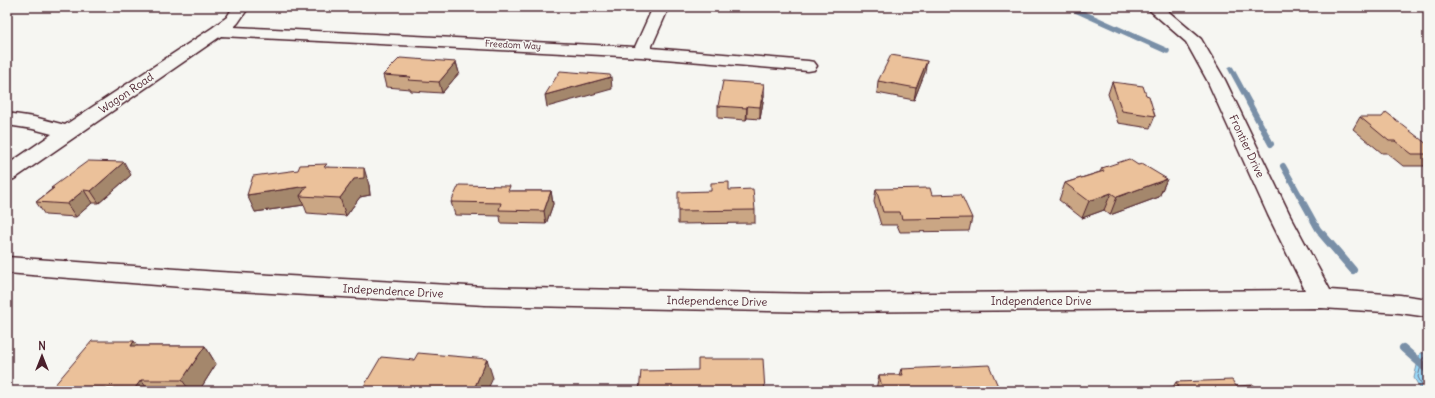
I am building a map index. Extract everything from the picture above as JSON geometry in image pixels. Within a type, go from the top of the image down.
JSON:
[{"type":"street","name":"Wagon Road","points":[[7,175],[218,31],[233,20],[241,7]]},
{"type":"street","points":[[641,52],[661,7]]},
{"type":"street","name":"Frontier Drive","points":[[1154,7],[1193,39],[1216,80],[1279,215],[1322,299]]},
{"type":"street","name":"Freedom Way","points":[[218,31],[641,52],[808,66]]},
{"type":"street","points":[[7,119],[34,123],[68,132]]},
{"type":"street","name":"Independence Drive","points":[[7,265],[220,281],[485,296],[818,303],[1322,299],[1400,304],[1428,308]]},
{"type":"water","points":[[1420,353],[1428,353],[1428,391],[1422,391],[1414,378]]},
{"type":"building","points":[[891,55],[927,61],[916,88],[878,81]]},
{"type":"building","points":[[400,58],[456,62],[439,82],[408,80],[411,77],[383,75]]},
{"type":"building","points":[[560,71],[610,75],[611,77],[545,95]]},
{"type":"building","points":[[723,81],[764,84],[760,107],[747,106],[747,108],[718,106]]},
{"type":"building","points":[[1112,82],[1143,86],[1146,95],[1149,96],[1155,116],[1122,111]]},
{"type":"building","points":[[1386,112],[1428,145],[1428,154],[1412,154],[1395,141],[1389,141],[1360,117],[1382,117]]},
{"type":"building","points":[[1129,159],[1138,165],[1142,164],[1167,179],[1117,197],[1111,193],[1089,201],[1065,183],[1104,171],[1102,168]]},
{"type":"building","points":[[88,161],[124,162],[91,191],[84,190],[67,204],[36,202],[54,188],[51,188]]},
{"type":"building","points":[[327,164],[324,167],[364,168],[364,178],[354,179],[340,198],[300,196],[307,186],[247,195],[253,176],[298,170],[300,165]]},
{"type":"building","points":[[729,182],[729,190],[753,189],[755,210],[678,211],[678,192],[711,191],[711,183]]},
{"type":"building","points":[[459,185],[510,186],[508,191],[551,191],[544,211],[499,210],[501,203],[451,202]]},
{"type":"building","points":[[930,188],[932,195],[961,194],[972,218],[902,219],[900,212],[883,212],[876,189]]},
{"type":"building","points":[[92,341],[134,341],[131,346],[205,346],[182,380],[141,380],[135,388],[53,387]]},
{"type":"building","points":[[418,353],[487,359],[473,391],[361,391],[381,357],[414,360]]},
{"type":"building","points":[[698,359],[763,359],[765,391],[639,391],[641,371],[698,370]]},
{"type":"building","points":[[989,365],[1000,391],[883,391],[879,375],[903,375],[901,369]]},
{"type":"building","points":[[1232,380],[1236,386],[1254,385],[1258,391],[1146,391],[1144,389],[1179,387],[1176,382]]},
{"type":"waterway","points":[[1069,7],[1167,51]]},
{"type":"waterway","points":[[1231,69],[1250,104]]},
{"type":"waterway","points":[[1249,103],[1271,144]]},
{"type":"waterway","points":[[1283,166],[1318,229],[1323,235]]},
{"type":"waterway","points":[[1322,234],[1353,270]]},
{"type":"waterway","points":[[1403,348],[1428,370]]}]
